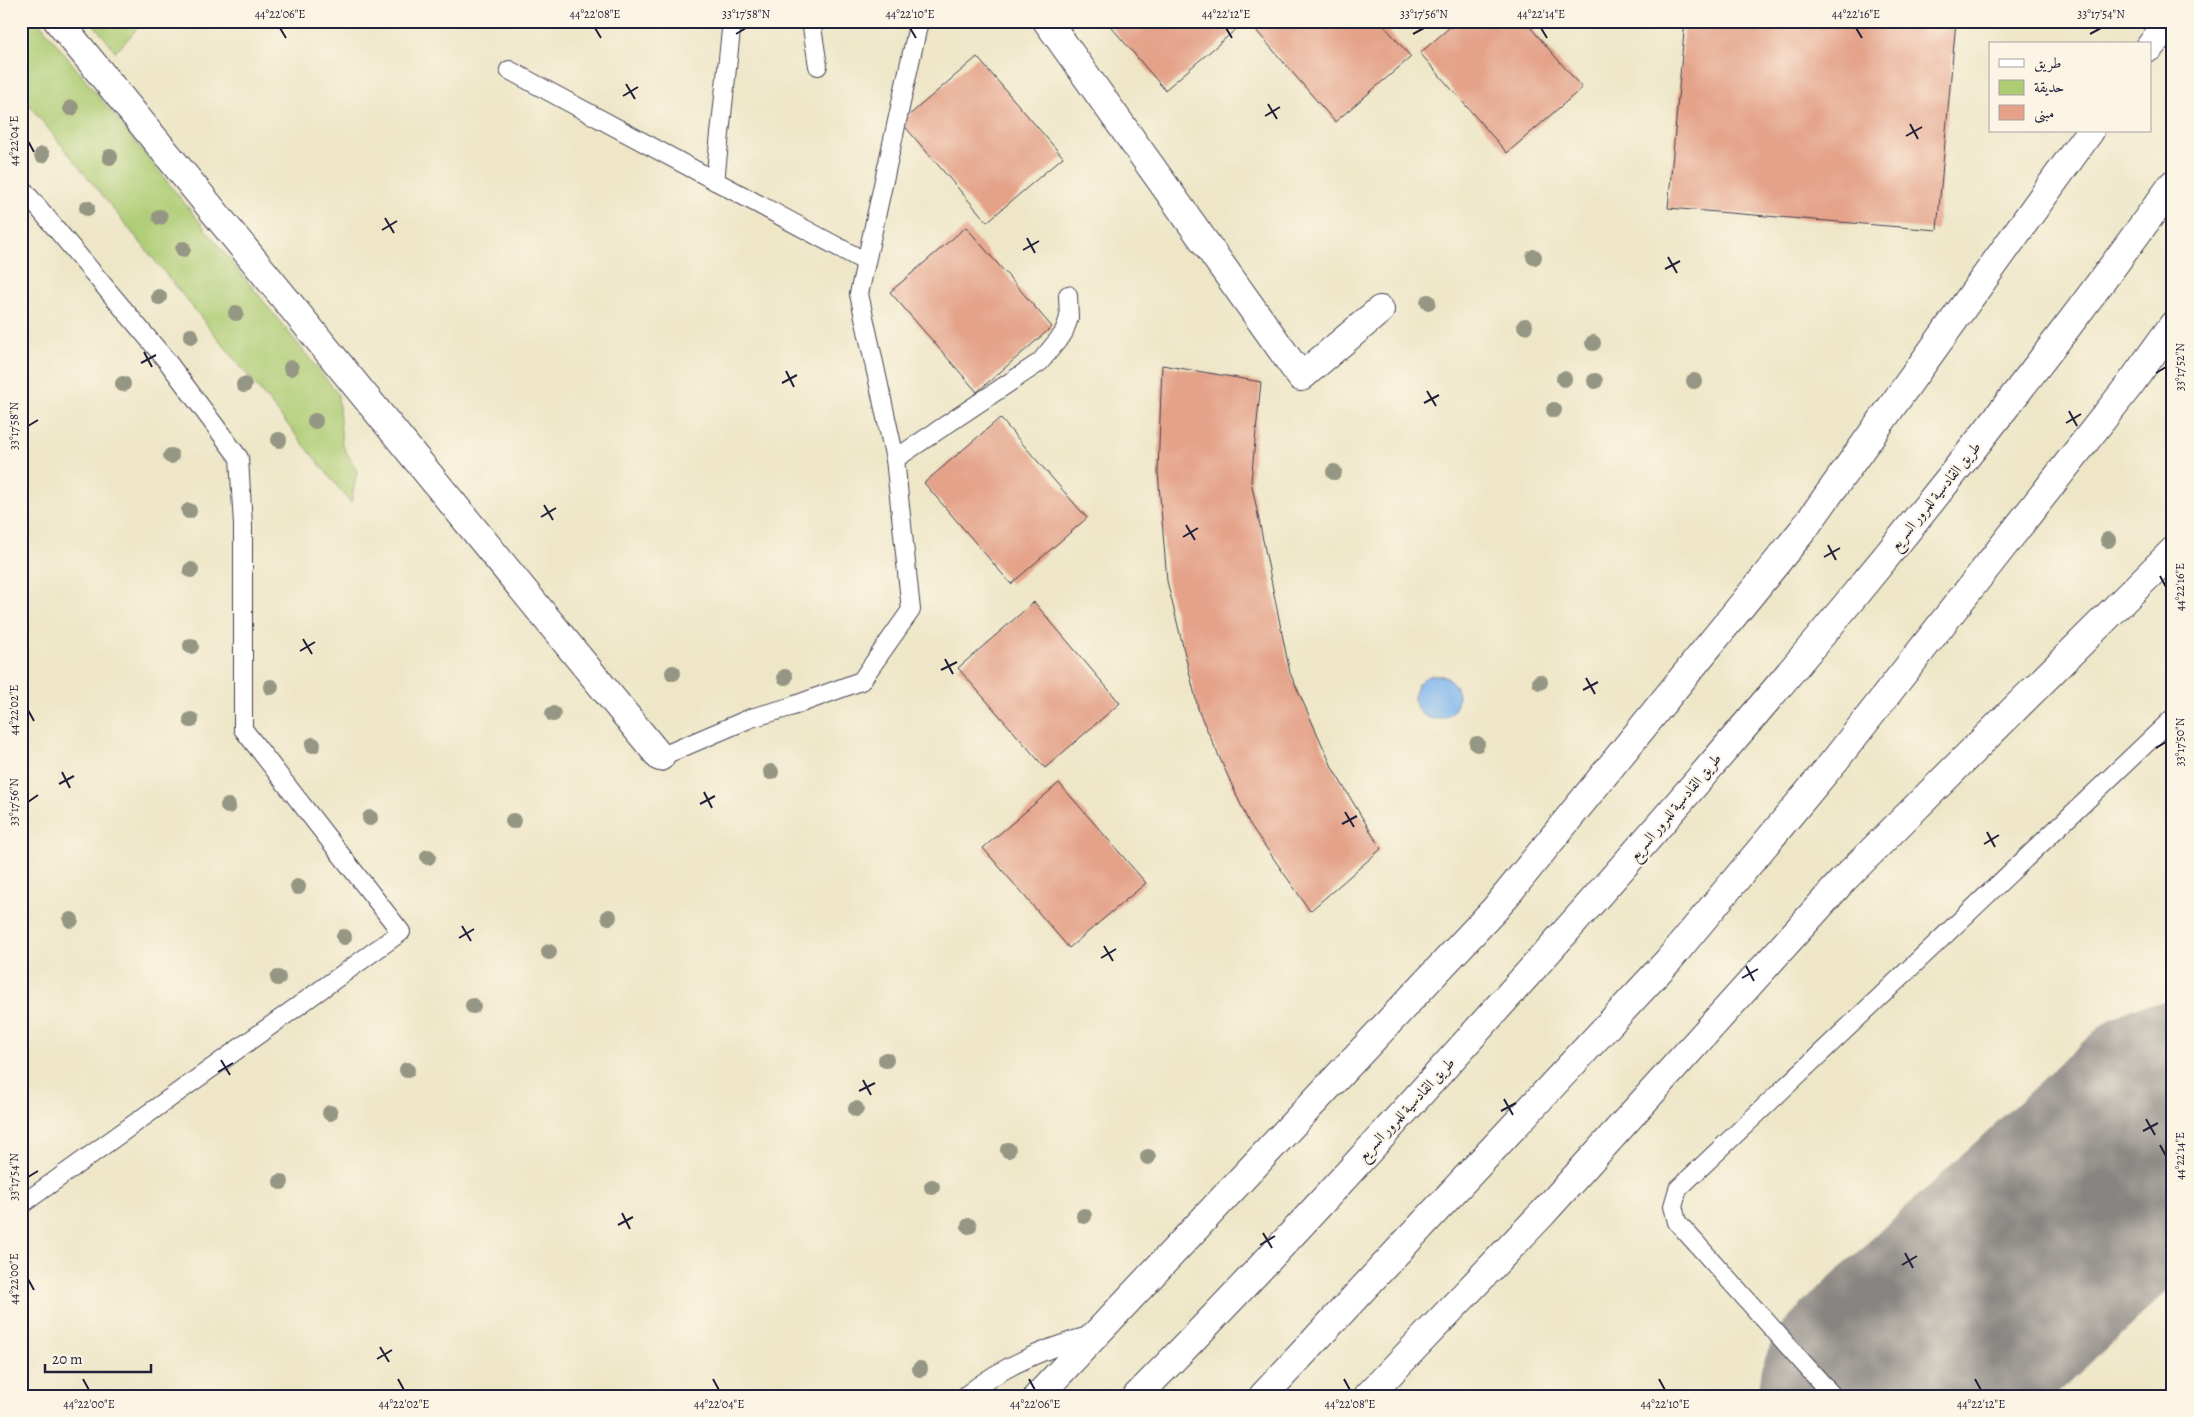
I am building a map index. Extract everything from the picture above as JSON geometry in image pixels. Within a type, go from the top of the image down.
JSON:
[{"type":"main road","points":[[58,21],[77,32],[660,757]]},
{"type":"main road","points":[[1047,21],[1302,377],[1380,310]]},
{"type":"main road","points":[[2152,44],[2169,21]]},
{"type":"main road","points":[[1038,1396],[1495,909],[1803,530],[2089,132]]},
{"type":"main road","name":"طريق القادسية للمرور السريع","points":[[1137,1396],[1414,1101],[1652,837],[1870,577],[1994,424],[2173,184]]},
{"type":"main road","points":[[1263,1396],[1668,961],[1836,759],[2131,383],[2173,325]]},
{"type":"main road","points":[[1368,1396],[1542,1214],[1844,879],[2173,551]]},
{"type":"lane","points":[[715,181],[732,21]]},
{"type":"lane","points":[[811,21],[818,66]]},
{"type":"lane","points":[[660,757],[751,718],[790,708],[862,681],[912,610],[895,459],[859,294],[919,21]]},
{"type":"lane","points":[[509,70],[866,262]]},
{"type":"lane","points":[[21,186],[167,361],[239,458],[243,525],[243,729],[401,932],[21,1205]]},
{"type":"lane","points":[[895,459],[1040,362],[1063,334],[1069,318],[1068,295]]},
{"type":"lane","points":[[1833,1396],[1677,1222],[1673,1206],[1678,1190],[2173,718]]},
{"type":"lane","points":[[965,1396],[1000,1372],[1031,1355],[1064,1342],[1097,1333]]},
{"type":"green space","points":[[21,21],[38,21],[338,394],[342,444],[357,471],[351,503],[21,95]]},
{"type":"green space","points":[[91,21],[144,21],[116,52]]},
{"type":"water","points":[[1436,675],[1448,679],[1454,685],[1458,697],[1454,709],[1448,715],[1436,719],[1424,715],[1418,709],[1414,697],[1418,685],[1424,679]]},
{"type":"building","points":[[1106,21],[1237,21],[1241,25],[1165,90]]},
{"type":"building","points":[[1248,21],[1380,21],[1411,57],[1335,122]]},
{"type":"building","points":[[1457,21],[1525,21],[1582,88],[1507,153],[1420,53]]},
{"type":"building","points":[[1685,21],[1956,21],[1937,230],[1668,208]]},
{"type":"building","points":[[977,57],[1063,157],[987,222],[901,122]]},
{"type":"building","points":[[966,227],[1052,327],[977,392],[890,292]]},
{"type":"building","points":[[1162,365],[1261,382],[1251,481],[1290,673],[1333,769],[1381,849],[1310,911],[1249,823],[1199,712],[1167,581],[1158,472]]},
{"type":"building","points":[[1000,418],[1087,518],[1011,584],[924,483]]},
{"type":"building","points":[[1034,602],[1120,703],[1045,768],[958,668]]},
{"type":"building","points":[[1059,783],[1146,883],[1069,948],[983,848]]},
{"type":"runway","points":[[1879,1396],[2173,1122]]}]
